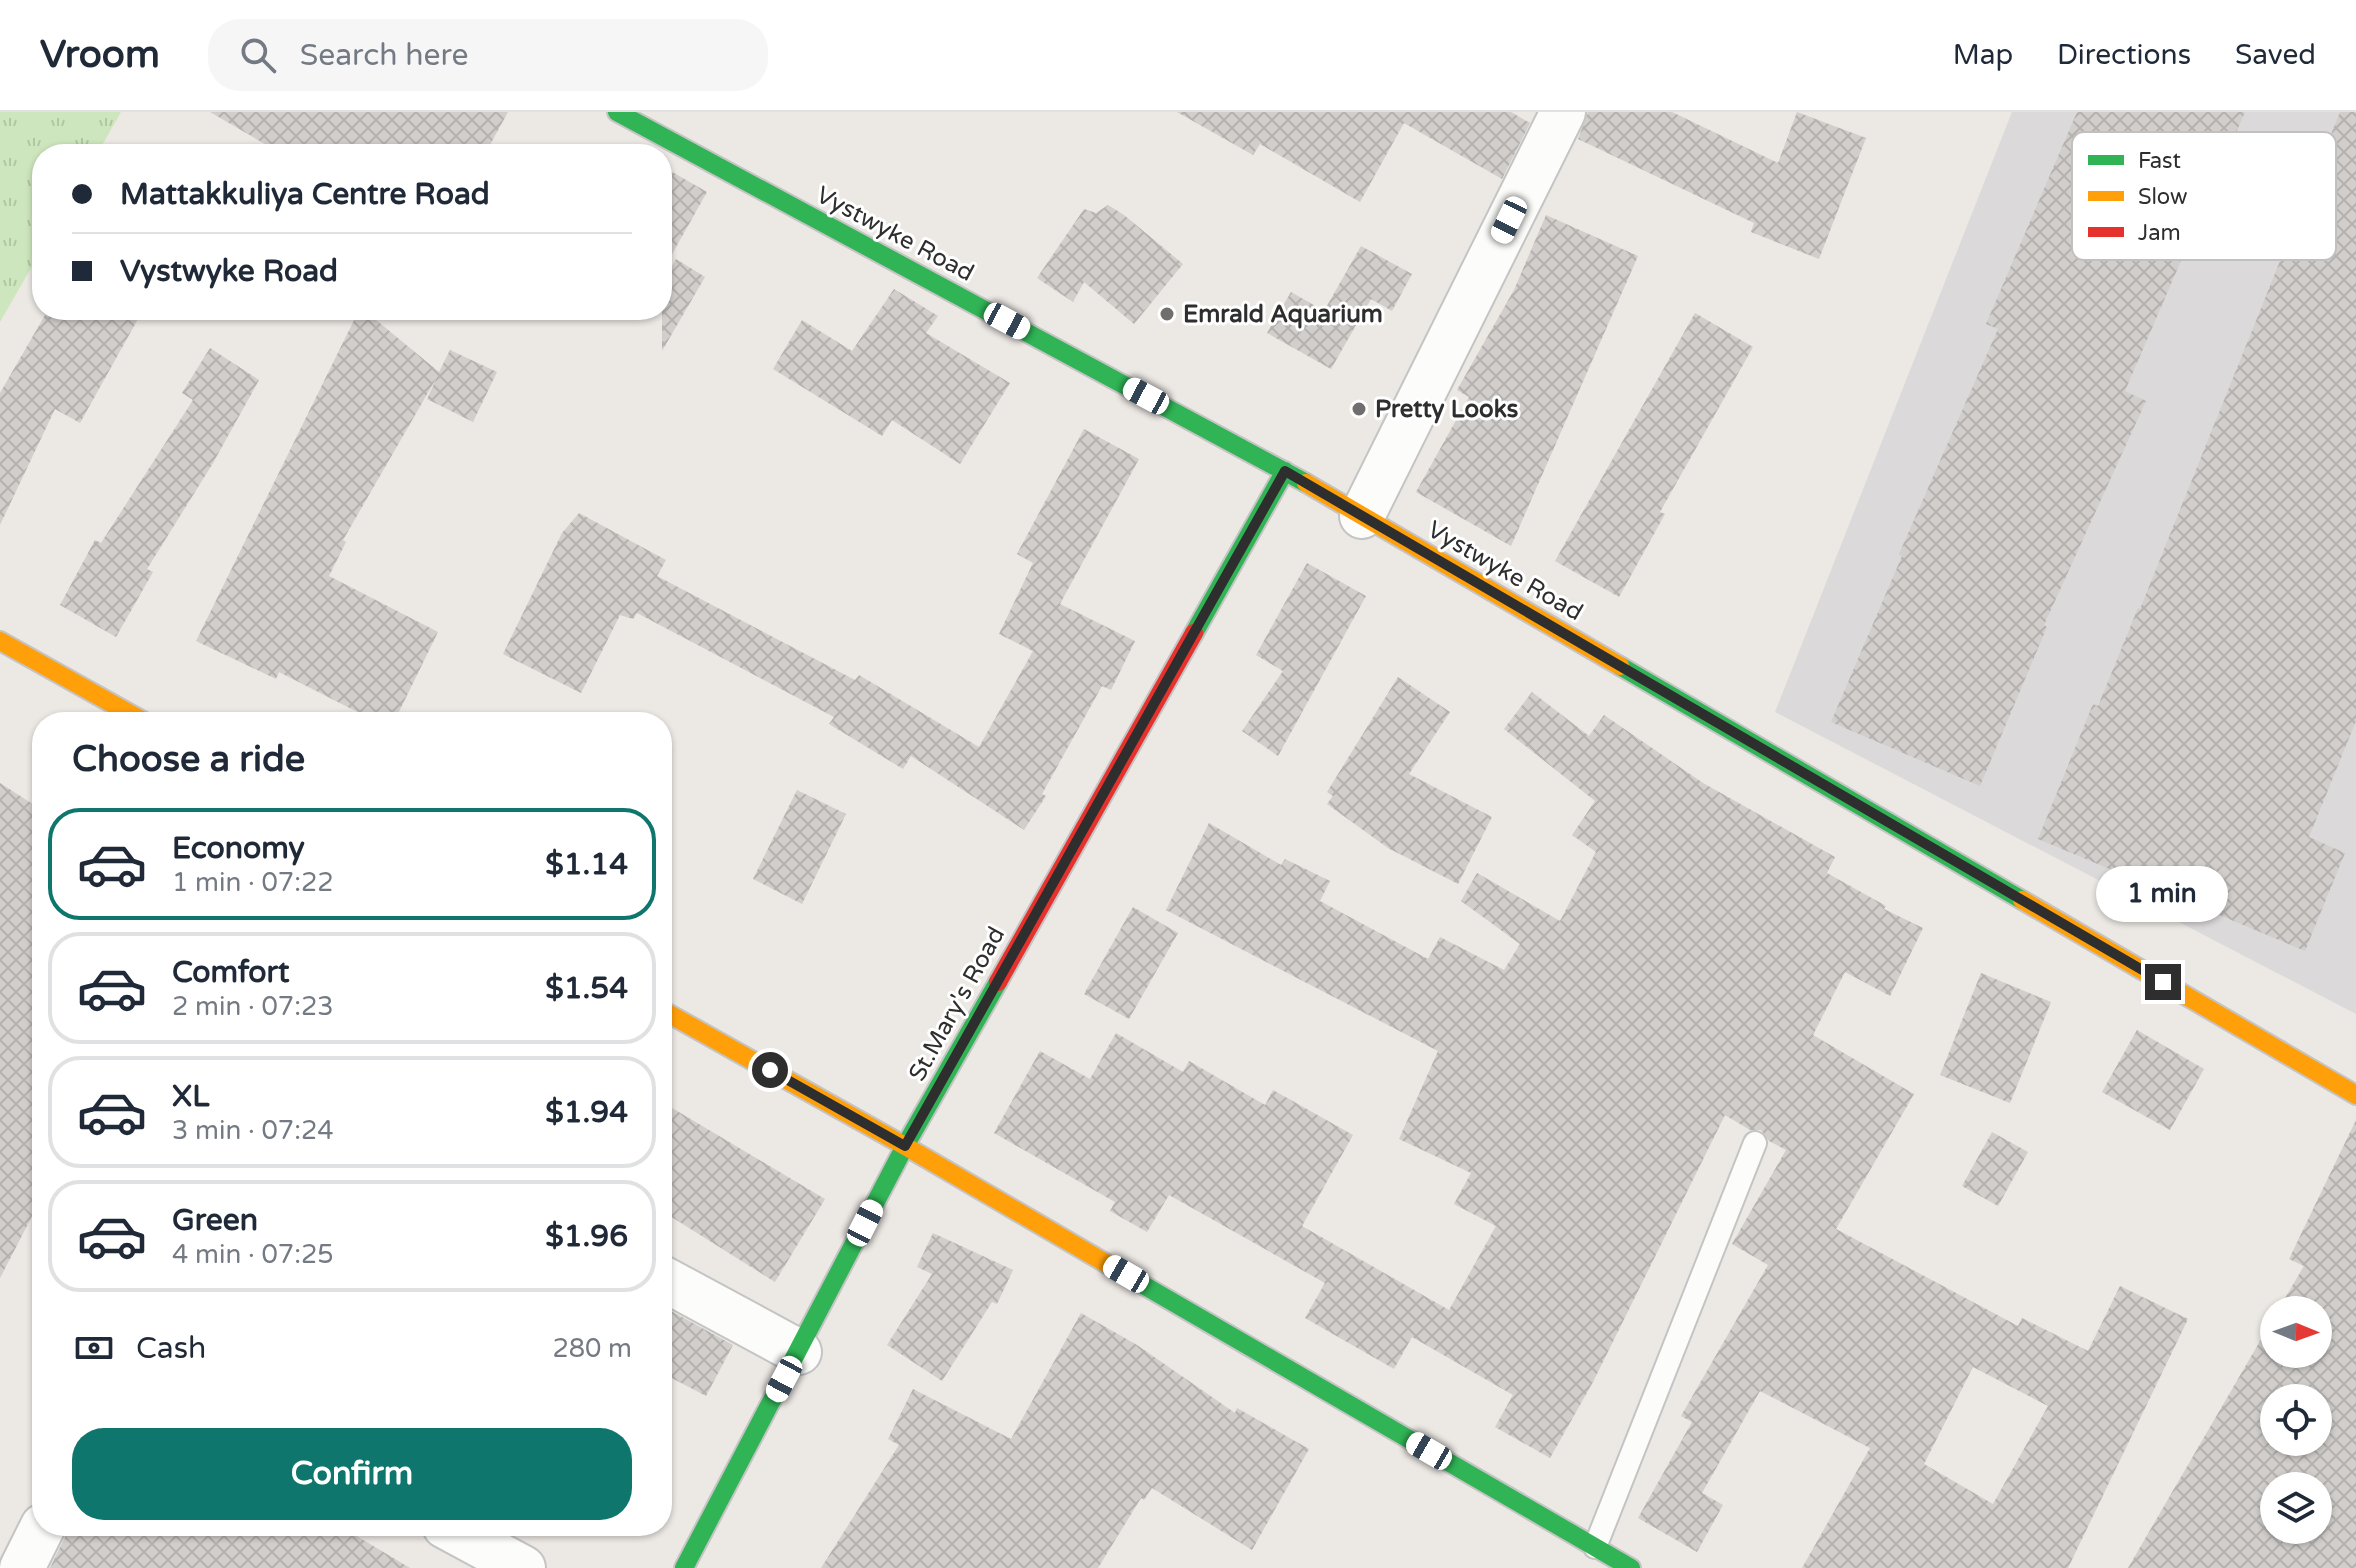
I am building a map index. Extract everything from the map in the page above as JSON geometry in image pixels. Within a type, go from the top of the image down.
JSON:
[{"type":"street","name":"Vystwyke Road","points":[[617,112],[1285,471],[2356,1095]]},
{"type":"street","points":[[1362,516],[1563,112]]},
{"type":"street","name":"St.Mary's Road","points":[[684,1568],[905,1146],[1285,471]]},
{"type":"street","points":[[0,641],[127,712]]},
{"type":"street","points":[[672,1016],[905,1146],[1631,1568]]},
{"type":"street","points":[[672,1283],[799,1352]]},
{"type":"street","points":[[22,1568],[38,1536]]},
{"type":"street","points":[[464,1536],[523,1568]]},
{"type":"lane","points":[[1595,1547],[1755,1143]]},
{"type":"shaded area","points":[[2012,112],[2356,112],[2356,1014],[1775,712]]},
{"type":"green space","points":[[0,112],[121,112],[103,144],[32,144],[32,266],[0,322]]},
{"type":"building","points":[[210,112],[508,112],[490,144],[265,144]]},
{"type":"building","points":[[1177,112],[1511,112],[1530,123],[1502,179],[1404,123],[1360,202],[1260,144],[1253,155]]},
{"type":"building","points":[[1588,112],[1672,112],[1778,163],[1797,112],[1866,138],[1819,259],[1751,232],[1754,223],[1578,139]]},
{"type":"building","points":[[2077,112],[2245,112],[2236,132],[2072,132],[2072,260],[2181,260],[2125,391],[2146,401],[2044,625],[2047,627],[1980,786],[1831,722],[1902,556],[1899,554],[1998,329],[1986,324]]},
{"type":"building","points":[[2340,112],[2356,112],[2356,721],[2309,837],[2345,853],[2305,951],[2038,839],[2093,704],[2098,706],[2140,609],[2280,260],[2336,260],[2336,132],[2332,132]]},
{"type":"building","points":[[672,172],[707,192],[672,254]]},
{"type":"building","points":[[1108,205],[1183,264],[1134,324],[1084,282],[1073,302],[1037,278],[1084,209],[1096,213]]},
{"type":"building","points":[[1546,215],[1638,256],[1511,546],[1416,492],[1469,397],[1457,390],[1514,290]]},
{"type":"building","points":[[1361,246],[1412,274],[1392,311],[1371,299],[1331,369],[1267,333],[1291,292],[1324,311]]},
{"type":"building","points":[[676,259],[705,277],[662,351],[662,320],[672,320],[672,266]]},
{"type":"building","points":[[894,289],[938,316],[926,333],[1010,383],[960,464],[892,420],[882,436],[773,369],[802,320],[852,351]]},
{"type":"building","points":[[1695,313],[1753,347],[1660,512],[1665,514],[1619,597],[1555,561]]},
{"type":"building","points":[[42,320],[137,320],[80,423],[55,409],[0,525],[0,393]]},
{"type":"building","points":[[354,320],[376,320],[439,372],[450,350],[497,372],[473,422],[427,399],[437,377],[343,540],[346,542],[329,576],[438,632],[399,712],[357,712],[279,672],[276,679],[196,641]]},
{"type":"building","points":[[210,348],[259,380],[213,463],[147,569],[153,572],[116,637],[60,605],[95,540],[101,543],[193,400],[182,393]]},
{"type":"building","points":[[1084,429],[1139,459],[1060,604],[1135,641],[1111,690],[1102,686],[1042,794],[1046,796],[1024,830],[911,756],[903,769],[829,724],[834,717],[637,613],[633,619],[620,615],[581,693],[503,654],[562,533],[579,513],[666,560],[657,576],[855,680],[859,675],[979,747],[1033,651],[999,634],[1033,563],[1017,554]]},
{"type":"building","points":[[1307,563],[1366,596],[1278,756],[1242,731],[1283,671],[1256,655]]},
{"type":"building","points":[[1398,677],[1450,712],[1409,774],[1492,817],[1458,884],[1388,848],[1327,804],[1333,796],[1327,792]]},
{"type":"building","points":[[1532,692],[1589,736],[1604,715],[1703,783],[1835,857],[1827,873],[1886,906],[1884,909],[1923,928],[1890,996],[1845,972],[1813,1035],[1914,1094],[1836,1229],[2018,1326],[2022,1318],[2088,1351],[2120,1286],[2188,1319],[2068,1568],[1802,1568],[1870,1448],[1760,1391],[1702,1493],[1723,1505],[1697,1552],[1638,1518],[1692,1422],[1681,1416],[1768,1265],[1732,1244],[1786,1150],[1769,1141],[1761,1130],[1750,1130],[1725,1115],[1593,1382],[1550,1458],[1495,1427],[1513,1395],[1412,1337],[1394,1369],[1305,1318],[1325,1283],[1169,1195],[1147,1232],[1110,1211],[1115,1202],[994,1133],[1040,1051],[1090,1079],[1116,1033],[1183,1072],[1189,1061],[1265,1105],[1273,1090],[1353,1135],[1302,1226],[1449,1310],[1496,1226],[1454,1204],[1471,1173],[1399,1139],[1438,1051],[1166,910],[1209,823],[1281,865],[1285,859],[1330,881],[1320,901],[1428,959],[1440,937],[1504,970],[1520,944],[1461,901],[1477,873],[1560,921],[1596,852],[1572,835],[1595,801],[1504,729]],"holes":[[[1973,1367],[2048,1406],[1993,1504],[1924,1464]]]},
{"type":"building","points":[[0,783],[32,804],[32,1216],[0,1278]]},
{"type":"building","points":[[797,790],[846,814],[802,904],[753,879]]},
{"type":"building","points":[[1133,907],[1178,933],[1129,1019],[1084,994]]},
{"type":"building","points":[[1981,973],[2051,1002],[2010,1103],[1940,1075]]},
{"type":"building","points":[[2137,1030],[2204,1069],[2170,1130],[2102,1092]]},
{"type":"building","points":[[672,1108],[825,1199],[775,1282],[672,1217]]},
{"type":"building","points":[[2356,1120],[2356,1568],[2128,1568],[2260,1341],[2260,1368],[2332,1368],[2332,1296],[2286,1296],[2304,1266],[2289,1259]]},
{"type":"building","points":[[1992,1132],[2028,1152],[1998,1206],[1962,1186]]},
{"type":"building","points":[[933,1233],[1013,1270],[997,1304],[992,1302],[942,1381],[887,1345],[932,1274],[917,1267]]},
{"type":"building","points":[[672,1311],[733,1345],[706,1396],[672,1378]]},
{"type":"building","points":[[1081,1313],[1137,1345],[1235,1413],[1237,1408],[1309,1449],[1252,1550],[1152,1488],[1144,1500],[1141,1498],[1098,1568],[821,1568],[899,1445],[888,1439],[913,1389],[1011,1439]]},
{"type":"building","points":[[357,1536],[410,1568],[50,1568],[65,1537]]},
{"type":"traffic: fast","points":[[617,112],[1306,483]]},
{"type":"traffic: fast","points":[[1194,633],[1285,471]]},
{"type":"traffic: fast","points":[[1620,666],[2022,900]]},
{"type":"traffic: fast","points":[[684,1568],[905,1146],[998,982]]},
{"type":"traffic: fast","points":[[1114,1268],[1631,1568]]},
{"type":"traffic: slow","points":[[1306,483],[1620,666]]},
{"type":"traffic: slow","points":[[0,641],[127,712]]},
{"type":"traffic: slow","points":[[2022,900],[2356,1095]]},
{"type":"traffic: slow","points":[[672,1016],[1114,1268]]},
{"type":"traffic: jam","points":[[998,982],[1194,633]]},
{"type":"place","name":"Emrald Aquarium","points":[[1167,314]]},
{"type":"place","name":"Pretty Looks","points":[[1359,409]]},
{"type":"route","points":[[770,1070],[905,1146],[1285,471],[2163,982]]}]
